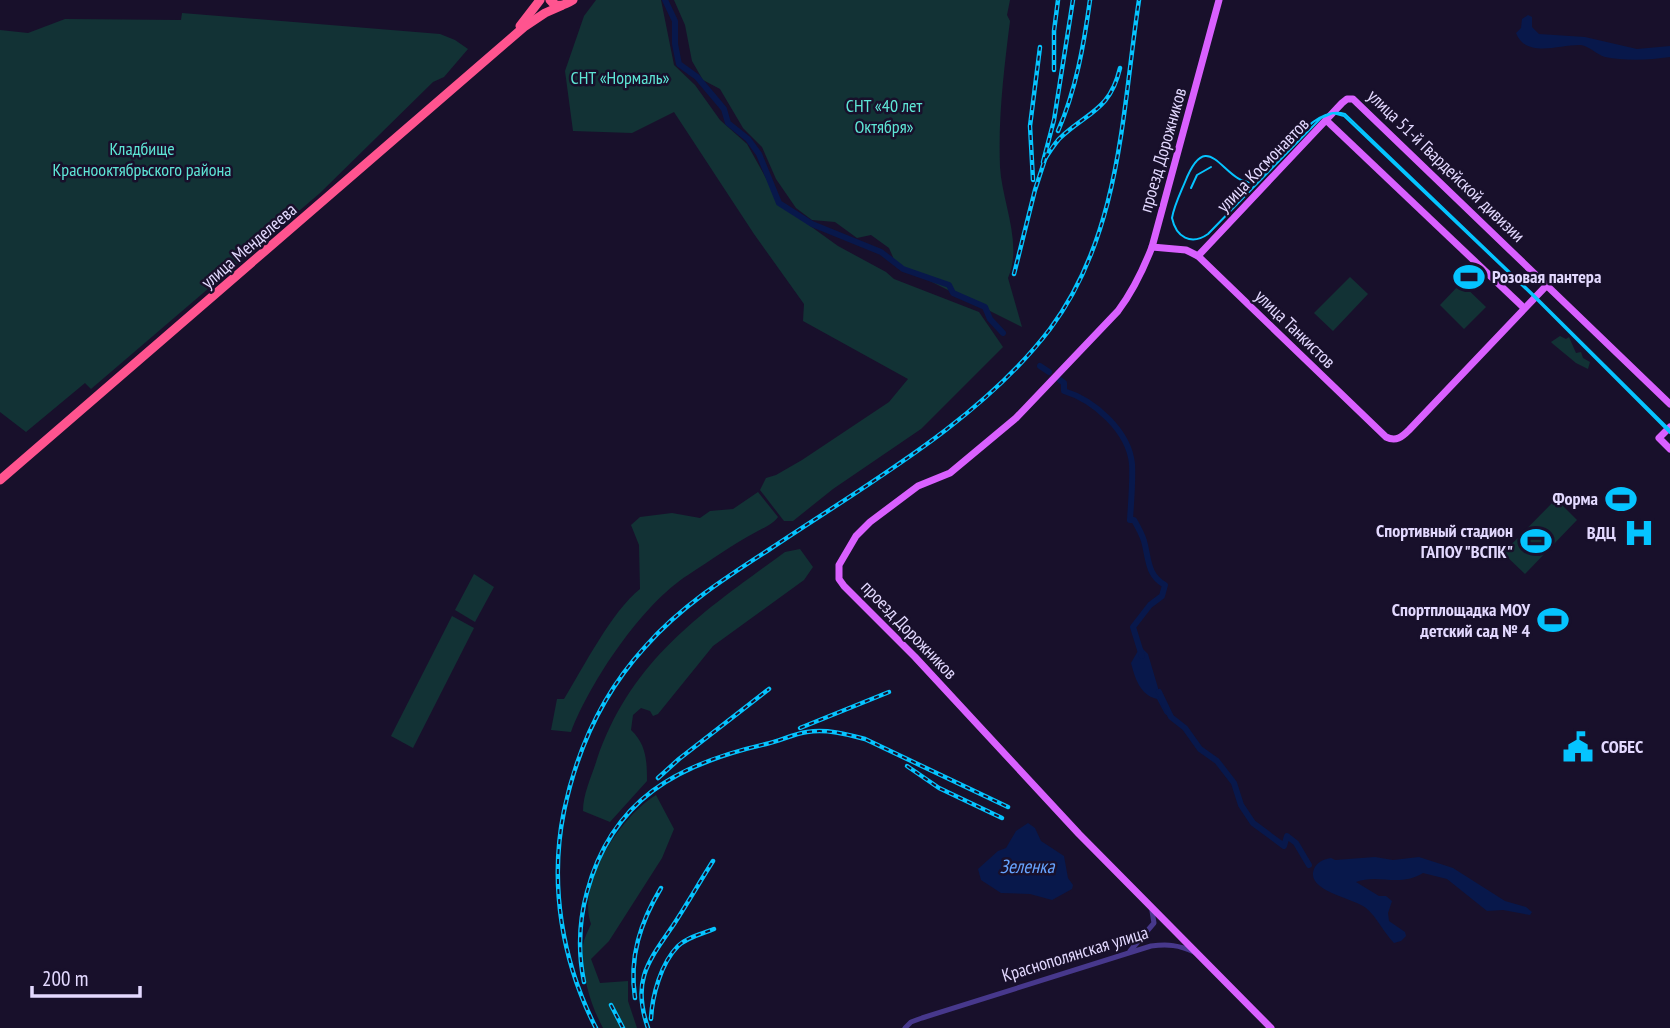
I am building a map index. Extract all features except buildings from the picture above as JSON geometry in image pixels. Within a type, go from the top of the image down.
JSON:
[{"type":"highway","name":"улица Менделеева","points":[[0,475],[515,32],[540,0]]},
{"type":"highway","points":[[550,0],[554,5],[561,6]]},
{"type":"highway","name":"улица Менделеева","points":[[0,480],[517,34],[545,13],[573,0]]},
{"type":"main road","name":"проезд Дорожников","points":[[1196,953],[844,586],[839,579],[838,570],[843,556],[856,536],[870,522],[918,486],[950,473],[1016,418],[1118,311],[1141,275],[1152,247],[1219,0]]},
{"type":"main road","name":"улица Космонавтов","points":[[1198,256],[1344,101],[1351,98]]},
{"type":"main road","name":"улица 51-й Гвардейской дивизии","points":[[1351,98],[1670,404]]},
{"type":"main road","points":[[1327,121],[1524,308],[1548,285]]},
{"type":"main road","points":[[1152,247],[1186,250],[1198,256]]},
{"type":"main road","name":"улица Танкистов","points":[[1198,256],[1386,437],[1400,438],[1409,430],[1524,308]]},
{"type":"main road","points":[[1670,427],[1660,438],[1670,449]]},
{"type":"main road","points":[[1196,953],[1271,1028]]},
{"type":"street","points":[[1128,953],[1154,923],[1150,905]]},
{"type":"street","name":"Краснополянская улица","points":[[905,1028],[911,1022],[922,1018],[1128,953],[1166,944],[1181,946],[1196,953]]},
{"type":"green space","name":"СНТ «Нормаль»","points":[[596,0],[661,0],[674,65],[695,85],[720,120],[747,144],[781,205],[838,246],[894,279],[979,312],[1003,347],[921,429],[833,489],[793,521],[784,521],[760,490],[766,478],[802,460],[889,402],[908,379],[803,321],[804,304],[754,234],[674,112],[632,133],[573,131],[565,71],[584,16]]},
{"type":"green space","name":"СНТ «40 лет Октября»","points":[[674,0],[1010,0],[1001,112],[1000,167],[1013,237],[1012,265],[1008,278],[1022,327],[896,264],[889,248],[871,235],[857,238],[835,222],[812,220],[796,208],[776,179],[762,147],[743,128],[720,89],[703,80],[692,61],[685,25]]},
{"type":"green space","name":"Кладбище Краснооктябрьского района","points":[[182,13],[440,34],[468,49],[444,77],[433,82],[320,193],[91,389],[85,383],[26,432],[0,412],[0,30],[28,33],[65,19],[181,20]]},
{"type":"green space","points":[[1350,277],[1368,294],[1333,331],[1314,313]]},
{"type":"green space","points":[[1461,283],[1486,307],[1464,329],[1440,305]]},
{"type":"green space","points":[[1560,336],[1566,339],[1569,337],[1576,353],[1581,352],[1583,358],[1590,362],[1588,369],[1576,363],[1551,342]]},
{"type":"green space","points":[[758,492],[778,517],[776,520],[722,552],[671,588],[619,646],[591,690],[571,732],[551,730],[557,699],[564,699],[609,625],[640,589],[639,545],[631,525],[640,517],[672,513],[700,518],[710,511],[733,509]]},
{"type":"green space","points":[[1556,499],[1577,520],[1525,574],[1503,553]]},
{"type":"green space","points":[[800,549],[813,567],[804,580],[713,646],[658,714],[653,716],[650,711],[641,708],[633,715],[631,730],[645,753],[647,781],[610,822],[583,811],[588,785],[612,724],[630,692],[650,665],[673,640],[726,595],[785,552]]},
{"type":"green space","points":[[474,574],[494,587],[475,622],[455,610]]},
{"type":"green space","points":[[452,616],[474,628],[413,748],[391,736]]},
{"type":"green space","points":[[656,795],[674,829],[662,858],[609,941],[591,959],[600,983],[628,981],[628,1001],[637,1028],[603,1028],[590,999],[583,966],[583,945],[591,924],[588,908],[590,890],[596,871],[616,834],[629,818]]},
{"type":"water","points":[[1528,15],[1532,17],[1532,27],[1539,34],[1585,37],[1637,49],[1670,46],[1670,57],[1621,59],[1605,57],[1581,45],[1545,48],[1528,46],[1516,33],[1521,28],[1522,19]]},
{"type":"water","points":[[1139,649],[1148,654],[1161,698],[1171,717],[1165,714],[1157,699],[1142,690],[1137,680],[1131,663]]},
{"type":"water","name":"Зеленка","points":[[1028,823],[1035,828],[1041,841],[1064,856],[1072,889],[1052,900],[1030,894],[1001,893],[981,880],[978,869],[998,851],[1006,848],[1016,831]]},
{"type":"water","points":[[1375,857],[1393,860],[1419,857],[1453,868],[1505,901],[1526,907],[1532,912],[1530,915],[1503,910],[1487,911],[1447,879],[1423,873],[1405,879],[1356,882],[1392,901],[1388,913],[1389,921],[1405,932],[1406,936],[1394,943],[1366,908],[1323,888],[1313,877],[1315,867],[1326,859]]},
{"type":"waterway","points":[[665,0],[675,21],[675,44],[679,64],[697,77],[724,109],[728,123],[748,139],[759,154],[779,203],[812,224],[881,252],[903,269],[949,285],[953,293],[985,307],[990,319],[1003,333]]},
{"type":"waterway","points":[[1040,366],[1049,372]]},
{"type":"waterway","points":[[1060,380],[1064,383],[1064,391],[1087,402],[1108,418],[1129,452],[1132,464],[1130,520],[1134,520],[1142,536],[1152,571],[1165,585],[1162,596],[1150,605],[1133,627],[1142,656]]},
{"type":"waterway","points":[[1159,692],[1171,717],[1185,728],[1200,749],[1217,761],[1234,783],[1241,805],[1253,823],[1284,846],[1287,836],[1296,843],[1309,865]]},
{"type":"tram line","points":[[1670,430],[1535,296],[1345,114],[1332,113],[1320,118],[1308,126],[1254,182],[1243,181],[1209,157],[1202,157],[1194,165],[1177,200],[1172,218],[1181,235],[1190,239],[1202,238],[1208,234],[1321,118],[1333,113],[1344,116],[1534,297],[1670,433]]},
{"type":"tram line","points":[[1191,188],[1197,175],[1211,167]]},
{"type":"railway","points":[[1054,70],[1054,31],[1058,0]]},
{"type":"railway","points":[[1073,0],[1054,120],[1043,162],[1059,139],[1104,102],[1116,82],[1120,68]]},
{"type":"railway","points":[[1058,131],[1078,67],[1090,0]]},
{"type":"railway","points":[[596,1028],[584,1003],[567,950],[558,866],[569,788],[593,723],[630,665],[659,632],[688,606],[736,571],[882,476],[956,422],[1022,362],[1050,329],[1074,292],[1105,213],[1122,128],[1139,0]]},
{"type":"railway","points":[[1033,180],[1030,126],[1040,47]]},
{"type":"railway","points":[[1014,274],[1047,153]]},
{"type":"railway","points":[[658,778],[769,689]]},
{"type":"railway","points":[[800,728],[889,692]]},
{"type":"railway","points":[[584,982],[580,937],[584,903],[598,860],[613,832],[631,810],[653,791],[704,762],[802,733],[836,732],[865,739],[1008,807]]},
{"type":"railway","points":[[907,766],[939,788],[1002,818]]},
{"type":"railway","points":[[648,1028],[641,998],[649,963],[713,861]]},
{"type":"railway","points":[[635,998],[634,968],[638,941],[647,914],[661,888]]},
{"type":"railway","points":[[651,1019],[659,980],[672,953],[686,940],[714,929]]},
{"type":"railway","points":[[611,1005],[623,1028]]},
{"type":"place","name":"Розовая пантера","points":[[1469,277]]},
{"type":"place","name":"Форма","points":[[1621,499]]},
{"type":"place","name":"ВДЦ","points":[[1639,533]]},
{"type":"place","name":"Спортивный стадион ГАПОУ \"ВСПК\"","points":[[1536,541]]},
{"type":"place","name":"Спортплощадка МОУ детский сад № 4","points":[[1553,620]]},
{"type":"place","name":"СОБЕС","points":[[1578,747]]}]
